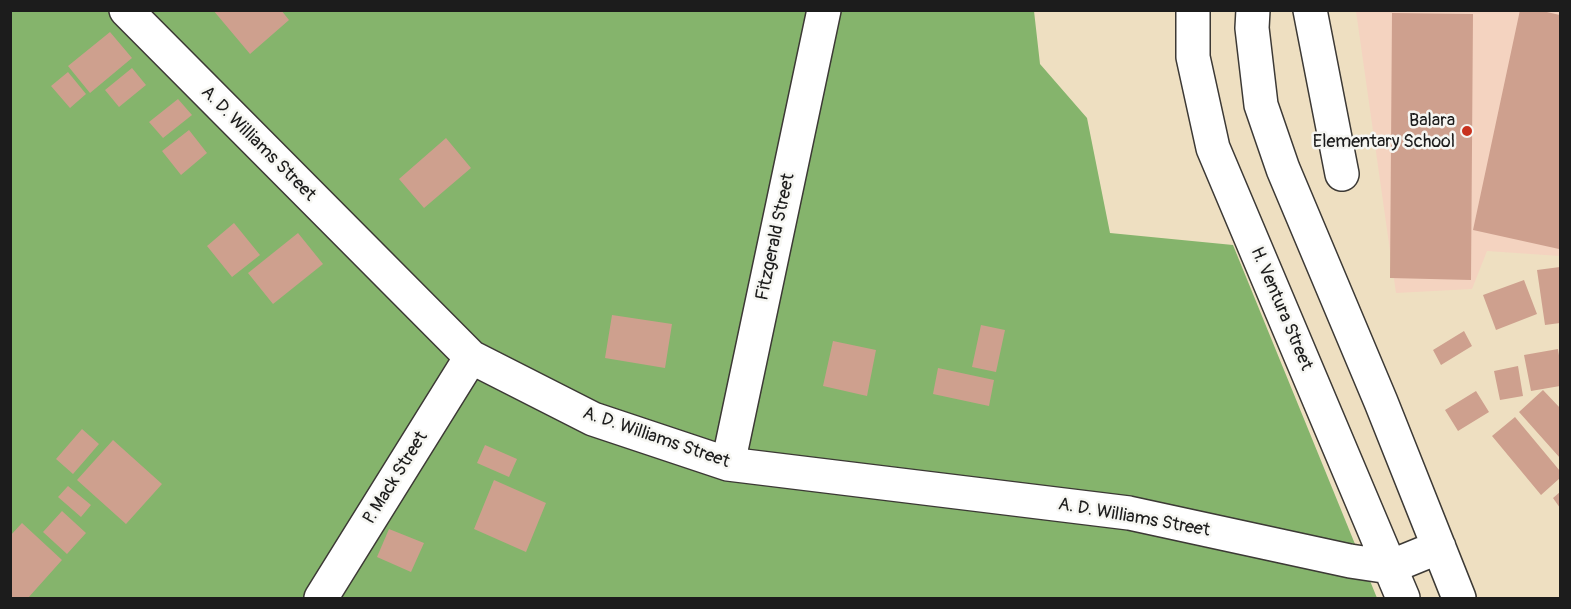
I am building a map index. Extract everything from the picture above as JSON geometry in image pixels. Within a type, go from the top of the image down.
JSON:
[{"type":"street","name":"A. D. Williams Street","points":[[126,10],[471,357],[593,419],[728,464],[1129,513],[1350,561],[1390,567]]},
{"type":"street","name":"Fitzgerald Street","points":[[728,464],[824,10]]},
{"type":"street","name":"H. Ventura Street","points":[[1193,10],[1193,57],[1213,148],[1402,598]]},
{"type":"street","points":[[1253,10],[1252,28],[1261,105],[1283,168],[1460,598]]},
{"type":"street","points":[[1310,10],[1342,174]]},
{"type":"street","name":"P. Mack Street","points":[[321,598],[471,357]]},
{"type":"street","points":[[1390,567],[1439,547]]},
{"type":"shaded area","name":"Balara Elementary School","points":[[1356,11],[1560,11],[1560,256],[1487,251],[1472,289],[1396,293]]},
{"type":"green space","points":[[10,11],[1034,11],[1040,64],[1087,118],[1110,233],[1233,245],[1377,598],[11,598]]},
{"type":"building","points":[[213,10],[281,10],[289,20],[250,54]]},
{"type":"building","points":[[1520,10],[1538,10],[1560,15],[1559,249],[1473,230]]},
{"type":"building","points":[[1392,13],[1473,14],[1471,280],[1390,278]]},
{"type":"building","points":[[110,32],[132,58],[90,93],[68,66]]},
{"type":"building","points":[[132,68],[146,85],[119,107],[105,90]]},
{"type":"building","points":[[68,72],[86,94],[70,108],[51,86]]},
{"type":"building","points":[[178,99],[192,115],[163,138],[149,122]]},
{"type":"building","points":[[189,130],[207,153],[181,175],[162,151]]},
{"type":"building","points":[[446,138],[471,168],[424,208],[399,179]]},
{"type":"building","points":[[234,223],[260,255],[232,277],[207,246]]},
{"type":"building","points":[[298,233],[323,264],[273,304],[248,273]]},
{"type":"building","points":[[1560,267],[1560,323],[1545,325],[1537,270]]},
{"type":"building","points":[[1524,280],[1537,314],[1496,330],[1483,295]]},
{"type":"building","points":[[612,315],[672,324],[665,368],[605,358]]},
{"type":"building","points":[[981,325],[1005,330],[996,372],[972,367]]},
{"type":"building","points":[[1464,331],[1472,346],[1441,365],[1433,350]]},
{"type":"building","points":[[833,341],[876,350],[867,396],[823,386]]},
{"type":"building","points":[[1558,349],[1560,386],[1531,391],[1524,355]]},
{"type":"building","points":[[1518,366],[1523,396],[1500,400],[1494,371]]},
{"type":"building","points":[[938,368],[994,380],[989,406],[933,394]]},
{"type":"building","points":[[1543,390],[1560,408],[1560,458],[1519,412]]},
{"type":"building","points":[[1476,391],[1489,412],[1458,431],[1445,410]]},
{"type":"building","points":[[1515,417],[1560,471],[1560,478],[1541,495],[1492,436]]},
{"type":"building","points":[[82,429],[99,444],[73,474],[56,459]]},
{"type":"building","points":[[113,440],[162,484],[126,524],[77,480]]},
{"type":"building","points":[[485,445],[517,459],[509,477],[477,463]]},
{"type":"building","points":[[494,480],[546,503],[526,552],[474,529]]},
{"type":"building","points":[[68,486],[91,505],[81,517],[58,497]]},
{"type":"building","points":[[1560,492],[1560,508],[1553,498]]},
{"type":"building","points":[[62,511],[86,533],[67,554],[43,532]]},
{"type":"building","points":[[22,523],[62,560],[28,598],[10,598],[10,536]]},
{"type":"building","points":[[389,529],[424,543],[411,572],[377,557]]},
{"type":"place","name":"Balara Elementary School","points":[[1467,131]]}]
